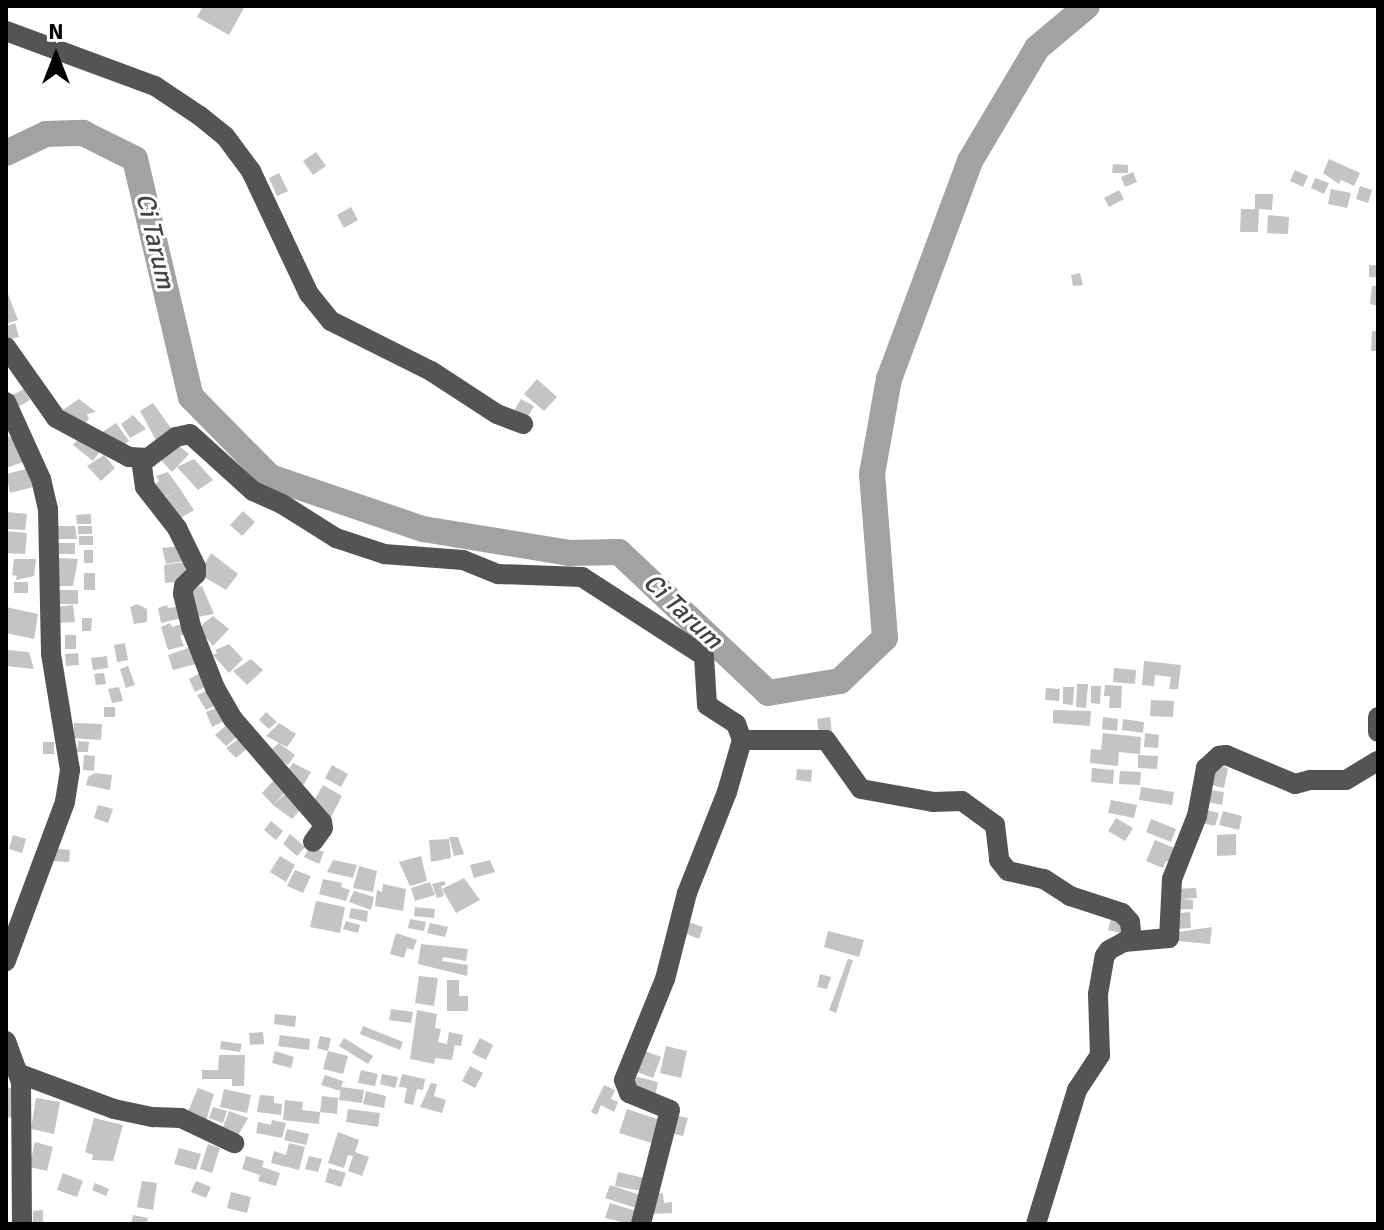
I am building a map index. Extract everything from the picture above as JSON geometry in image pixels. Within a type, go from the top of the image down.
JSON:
[{"type":"street","points":[[6,31],[155,86],[200,116],[225,136],[251,171],[309,294],[331,321],[431,371],[497,414],[523,424]]},
{"type":"street","points":[[6,347],[56,418],[129,457],[141,459],[188,433],[253,491],[282,504],[330,535],[368,550],[463,560],[498,574],[565,574],[589,580],[702,653],[707,667],[707,705],[736,724],[742,740],[727,792],[687,893],[665,979],[624,1080],[629,1093],[670,1110],[641,1224]]},
{"type":"street","points":[[6,402],[41,479],[48,509],[51,654],[70,770],[65,802],[6,961]]},
{"type":"street","points":[[141,459],[145,487],[177,528],[196,567],[183,594],[215,688],[233,719],[322,822],[323,828],[313,842]]},
{"type":"street","points":[[1378,717],[1378,732]]},
{"type":"street","points":[[742,740],[826,740],[861,789],[933,802],[962,801],[995,825],[999,860],[1008,871],[1044,879],[1070,896],[1122,913],[1130,922],[1132,940]]},
{"type":"street","points":[[1036,1224],[1077,1090],[1100,1055],[1098,994],[1105,956],[1116,945],[1132,940],[1169,937],[1172,879],[1197,816],[1203,773],[1219,756],[1235,757],[1295,784],[1310,780],[1346,780],[1378,761]]},
{"type":"street","points":[[6,1041],[20,1074],[22,1224]]},
{"type":"street","points":[[20,1074],[114,1109],[139,1115],[181,1118],[234,1143]]},
{"type":"building","points":[[203,6],[245,6],[229,35],[197,17]]},
{"type":"building","points":[[316,152],[326,166],[313,175],[303,161]]},
{"type":"building","points":[[1329,159],[1360,173],[1354,186],[1341,180],[1339,184],[1323,173]]},
{"type":"building","points":[[1113,164],[1128,165],[1128,173],[1112,173]]},
{"type":"building","points":[[1295,170],[1308,176],[1303,187],[1290,181]]},
{"type":"building","points":[[1133,172],[1137,182],[1125,187],[1121,177]]},
{"type":"building","points":[[279,173],[288,191],[277,196],[269,178]]},
{"type":"building","points":[[1315,178],[1329,183],[1324,194],[1311,188]]},
{"type":"building","points":[[1360,186],[1372,190],[1368,203],[1356,199]]},
{"type":"building","points":[[1331,189],[1351,193],[1347,208],[1328,204]]},
{"type":"building","points":[[1119,190],[1124,199],[1109,207],[1104,198]]},
{"type":"building","points":[[1255,194],[1273,194],[1272,210],[1259,209],[1258,232],[1240,232],[1241,209],[1255,209]]},
{"type":"building","points":[[351,207],[358,220],[344,228],[337,215]]},
{"type":"building","points":[[1268,215],[1289,217],[1288,234],[1267,233]]},
{"type":"building","points":[[1369,265],[1378,265],[1378,277],[1369,277]]},
{"type":"building","points":[[1080,273],[1083,285],[1073,286],[1071,275]]},
{"type":"building","points":[[1372,286],[1378,286],[1378,306],[1370,304]]},
{"type":"building","points":[[6,295],[18,320],[6,324]]},
{"type":"building","points":[[15,323],[19,337],[6,340],[6,326]]},
{"type":"building","points":[[1372,331],[1378,331],[1378,351],[1371,351]]},
{"type":"building","points":[[537,379],[557,397],[544,411],[524,394]]},
{"type":"building","points":[[24,389],[30,400],[16,408],[10,396]]},
{"type":"building","points":[[79,399],[96,412],[87,414],[89,419],[82,425],[74,424],[63,410]]},
{"type":"building","points":[[521,399],[534,406],[527,418],[514,411]]},
{"type":"building","points":[[153,403],[173,431],[157,442],[140,411]]},
{"type":"building","points":[[133,415],[146,429],[130,438],[121,424]]},
{"type":"building","points":[[116,423],[129,441],[117,449],[101,433]]},
{"type":"building","points":[[6,432],[10,438],[14,436],[26,461],[6,468]]},
{"type":"building","points":[[82,434],[101,450],[93,461],[73,445]]},
{"type":"building","points":[[176,444],[189,454],[172,472],[159,458]]},
{"type":"building","points":[[104,455],[115,468],[101,481],[87,466]]},
{"type":"building","points":[[194,459],[213,480],[198,490],[177,467]]},
{"type":"building","points":[[26,469],[33,487],[10,493],[6,474]]},
{"type":"building","points":[[168,472],[180,489],[160,499],[151,488],[159,481],[156,476]]},
{"type":"building","points":[[180,489],[194,510],[179,519],[158,501]]},
{"type":"building","points":[[243,511],[255,522],[242,536],[230,525]]},
{"type":"building","points":[[6,512],[27,514],[25,530],[6,529]]},
{"type":"building","points":[[91,514],[91,524],[77,524],[76,515]]},
{"type":"building","points":[[55,526],[75,526],[77,539],[56,539]]},
{"type":"building","points":[[78,526],[92,526],[92,534],[78,534]]},
{"type":"building","points":[[6,531],[27,533],[25,554],[6,553]]},
{"type":"building","points":[[79,536],[93,536],[93,545],[79,545]]},
{"type":"building","points":[[57,543],[75,543],[75,554],[57,554]]},
{"type":"building","points":[[180,546],[185,561],[166,564],[162,548]]},
{"type":"building","points":[[84,550],[93,550],[93,563],[84,563]]},
{"type":"building","points":[[211,553],[238,574],[226,590],[199,574]]},
{"type":"building","points":[[58,558],[78,559],[73,586],[57,586]]},
{"type":"building","points":[[14,559],[36,559],[34,576],[16,580],[17,576],[12,575]]},
{"type":"building","points":[[185,562],[186,581],[165,583],[164,565]]},
{"type":"building","points":[[84,573],[95,573],[95,590],[84,590]]},
{"type":"building","points":[[14,582],[28,582],[28,593],[14,593]]},
{"type":"building","points":[[202,586],[214,614],[192,618],[184,589]]},
{"type":"building","points":[[56,590],[78,590],[78,604],[55,604]]},
{"type":"building","points":[[137,604],[147,609],[147,622],[134,624],[130,607]]},
{"type":"building","points":[[73,605],[75,622],[55,623],[55,607]]},
{"type":"building","points":[[167,605],[168,608],[183,606],[187,617],[161,623],[158,608]]},
{"type":"building","points":[[6,607],[38,614],[34,639],[6,633]]},
{"type":"building","points":[[213,616],[229,629],[213,646],[198,628]]},
{"type":"building","points":[[82,618],[92,618],[91,631],[82,631]]},
{"type":"building","points":[[170,623],[172,627],[185,623],[189,632],[180,636],[184,646],[168,650],[161,627]]},
{"type":"building","points":[[65,635],[76,635],[76,649],[65,649]]},
{"type":"building","points":[[125,643],[128,660],[117,662],[114,645]]},
{"type":"building","points":[[229,644],[243,659],[229,673],[213,655],[217,653],[215,650]]},
{"type":"building","points":[[194,646],[200,663],[173,670],[168,655]]},
{"type":"building","points":[[7,650],[29,652],[34,669],[6,666]]},
{"type":"building","points":[[78,653],[79,665],[66,666],[65,654]]},
{"type":"building","points":[[107,656],[108,668],[93,670],[91,658]]},
{"type":"building","points":[[251,659],[263,670],[247,685],[233,671]]},
{"type":"building","points":[[1144,661],[1181,665],[1178,689],[1169,689],[1171,677],[1155,675],[1154,686],[1142,685]]},
{"type":"building","points":[[128,666],[135,685],[126,688],[120,669]]},
{"type":"building","points":[[1114,668],[1136,670],[1135,684],[1113,682]]},
{"type":"building","points":[[202,672],[211,684],[195,692],[189,679]]},
{"type":"building","points":[[104,673],[106,684],[96,685],[94,674]]},
{"type":"building","points":[[1077,684],[1088,684],[1086,708],[1076,707]]},
{"type":"building","points":[[1105,685],[1122,686],[1121,708],[1109,708],[1110,696],[1104,696]]},
{"type":"building","points":[[1091,686],[1101,686],[1100,704],[1091,703]]},
{"type":"building","points":[[119,687],[123,701],[112,703],[108,689]]},
{"type":"building","points":[[1063,687],[1074,687],[1073,705],[1063,704]]},
{"type":"building","points":[[1046,688],[1060,689],[1059,701],[1045,700]]},
{"type":"building","points":[[211,689],[220,703],[206,710],[197,695]]},
{"type":"building","points":[[1151,700],[1174,701],[1173,717],[1150,716]]},
{"type":"building","points":[[221,706],[230,718],[212,727],[206,712]]},
{"type":"building","points":[[104,707],[115,707],[115,717],[104,717]]},
{"type":"building","points":[[1053,710],[1091,711],[1090,726],[1053,723]]},
{"type":"building","points":[[266,712],[277,722],[269,729],[259,720]]},
{"type":"building","points":[[830,717],[832,733],[819,735],[817,719]]},
{"type":"building","points":[[1103,717],[1118,719],[1117,731],[1102,729]]},
{"type":"building","points":[[1123,719],[1144,722],[1143,733],[1122,730]]},
{"type":"building","points":[[74,723],[102,724],[101,740],[73,738]]},
{"type":"building","points":[[279,723],[296,734],[287,747],[266,736]]},
{"type":"building","points":[[228,724],[239,735],[226,746],[215,735]]},
{"type":"building","points":[[1103,733],[1141,737],[1140,754],[1119,752],[1118,766],[1090,763],[1091,749],[1101,750]]},
{"type":"building","points":[[1145,733],[1159,735],[1158,748],[1144,747]]},
{"type":"building","points":[[240,738],[250,746],[236,758],[226,748]]},
{"type":"building","points":[[78,741],[89,742],[88,752],[77,752]]},
{"type":"building","points":[[43,742],[54,742],[54,754],[43,754]]},
{"type":"building","points":[[279,743],[295,755],[288,765],[269,752]]},
{"type":"building","points":[[84,755],[95,756],[94,771],[83,770]]},
{"type":"building","points":[[1138,755],[1158,756],[1157,769],[1138,768]]},
{"type":"building","points":[[293,763],[311,772],[302,787],[284,775]]},
{"type":"building","points":[[1211,764],[1228,768],[1224,788],[1206,784]]},
{"type":"building","points":[[332,765],[348,774],[341,787],[325,778]]},
{"type":"building","points":[[1092,768],[1114,770],[1113,784],[1091,782]]},
{"type":"building","points":[[797,769],[812,770],[811,782],[796,780]]},
{"type":"building","points":[[1120,771],[1141,772],[1140,785],[1119,784]]},
{"type":"building","points":[[95,773],[112,775],[110,790],[86,785],[88,777]]},
{"type":"building","points":[[275,779],[287,790],[273,805],[262,793]]},
{"type":"building","points":[[323,785],[342,796],[330,819],[311,806]]},
{"type":"building","points":[[1141,787],[1174,792],[1172,805],[1139,800]]},
{"type":"building","points":[[1204,789],[1224,792],[1222,805],[1202,801]]},
{"type":"building","points":[[287,792],[302,808],[292,819],[273,805]]},
{"type":"building","points":[[1111,800],[1137,805],[1134,818],[1108,813]]},
{"type":"building","points":[[98,805],[113,809],[108,823],[94,818]]},
{"type":"building","points":[[1202,809],[1219,813],[1215,826],[1198,822]]},
{"type":"building","points":[[1223,811],[1242,816],[1239,830],[1219,825]]},
{"type":"building","points":[[1116,818],[1133,828],[1125,841],[1108,831]]},
{"type":"building","points":[[1151,819],[1176,829],[1171,842],[1146,832]]},
{"type":"building","points":[[271,821],[283,831],[276,840],[264,830]]},
{"type":"building","points":[[290,834],[305,847],[297,856],[283,844]]},
{"type":"building","points":[[1236,834],[1236,855],[1217,856],[1217,835]]},
{"type":"building","points":[[13,835],[26,839],[22,853],[9,849]]},
{"type":"building","points":[[449,837],[458,837],[464,854],[454,856]]},
{"type":"building","points":[[449,839],[451,858],[431,862],[429,840]]},
{"type":"building","points":[[1155,840],[1177,849],[1171,863],[1166,861],[1163,868],[1146,861]]},
{"type":"building","points":[[310,846],[324,852],[319,864],[304,857]]},
{"type":"building","points":[[52,848],[70,850],[69,862],[51,861]]},
{"type":"building","points":[[280,856],[295,865],[286,882],[270,872]]},
{"type":"building","points":[[421,856],[427,881],[410,886],[399,862]]},
{"type":"building","points":[[333,860],[357,865],[353,878],[327,872]]},
{"type":"building","points":[[490,860],[495,872],[474,878],[470,865]]},
{"type":"building","points":[[359,866],[377,871],[373,892],[353,888]]},
{"type":"building","points":[[295,870],[311,876],[303,893],[287,886]]},
{"type":"building","points":[[464,878],[480,900],[456,913],[442,889]]},
{"type":"building","points":[[323,879],[342,883],[341,887],[350,890],[346,901],[319,894]]},
{"type":"building","points":[[444,881],[446,885],[441,886],[444,896],[437,898],[432,884]]},
{"type":"building","points":[[430,882],[435,895],[415,901],[411,888]]},
{"type":"building","points":[[383,884],[406,889],[403,911],[375,906],[377,890],[382,892]]},
{"type":"building","points":[[1196,888],[1197,898],[1183,899],[1193,900],[1193,909],[1172,910],[1173,889]]},
{"type":"building","points":[[354,891],[374,897],[371,910],[349,902]]},
{"type":"building","points":[[316,901],[345,907],[340,933],[310,927]]},
{"type":"building","points":[[415,907],[435,909],[434,918],[414,916]]},
{"type":"building","points":[[351,908],[368,911],[367,922],[349,918]]},
{"type":"building","points":[[1190,912],[1191,928],[1173,929],[1171,914]]},
{"type":"building","points":[[1112,915],[1127,918],[1124,934],[1108,930]]},
{"type":"building","points":[[410,919],[426,922],[424,931],[408,928]]},
{"type":"building","points":[[346,921],[360,925],[358,933],[343,929]]},
{"type":"building","points":[[688,922],[703,927],[699,939],[684,933]]},
{"type":"building","points":[[430,923],[448,927],[445,937],[427,933]]},
{"type":"building","points":[[1212,927],[1210,944],[1178,941],[1178,932]]},
{"type":"building","points":[[828,931],[864,940],[859,957],[824,947]]},
{"type":"building","points":[[396,933],[417,940],[413,950],[407,948],[404,958],[390,954]]},
{"type":"building","points":[[421,944],[468,949],[466,961],[443,957],[442,961],[468,965],[467,976],[418,964]]},
{"type":"building","points":[[848,959],[853,960],[836,1013],[829,1010]]},
{"type":"building","points":[[820,974],[831,977],[827,989],[817,987]]},
{"type":"building","points":[[419,976],[438,978],[434,1006],[415,1003]]},
{"type":"building","points":[[447,980],[459,980],[459,996],[468,996],[468,1011],[447,1011]]},
{"type":"building","points":[[391,1009],[413,1012],[411,1023],[389,1020]]},
{"type":"building","points":[[417,1010],[437,1014],[435,1028],[441,1029],[438,1042],[447,1044],[449,1032],[463,1035],[461,1046],[455,1045],[452,1060],[435,1058],[434,1064],[410,1059]]},
{"type":"building","points":[[275,1014],[296,1016],[295,1027],[274,1024]]},
{"type":"building","points":[[363,1026],[403,1042],[400,1050],[360,1034]]},
{"type":"building","points":[[263,1032],[264,1044],[250,1045],[249,1033]]},
{"type":"building","points":[[280,1035],[310,1039],[309,1050],[278,1046]]},
{"type":"building","points":[[320,1036],[331,1038],[328,1051],[317,1048]]},
{"type":"building","points":[[344,1038],[373,1056],[368,1064],[339,1046]]},
{"type":"building","points":[[480,1038],[493,1045],[486,1060],[472,1053]]},
{"type":"building","points":[[221,1041],[242,1044],[240,1052],[220,1049]]},
{"type":"building","points":[[666,1046],[687,1051],[681,1078],[660,1073]]},
{"type":"building","points":[[640,1049],[661,1057],[653,1078],[632,1070]]},
{"type":"building","points":[[275,1051],[294,1057],[291,1068],[272,1063]]},
{"type":"building","points":[[328,1051],[348,1056],[343,1074],[323,1069]]},
{"type":"building","points":[[219,1055],[245,1055],[244,1086],[232,1086],[232,1079],[202,1079],[202,1070],[218,1070]]},
{"type":"building","points":[[470,1066],[483,1073],[475,1088],[462,1081]]},
{"type":"building","points":[[361,1070],[378,1074],[375,1086],[358,1083]]},
{"type":"building","points":[[382,1074],[398,1077],[395,1088],[380,1084]]},
{"type":"building","points":[[402,1074],[425,1079],[423,1090],[417,1089],[413,1105],[404,1103],[407,1088],[399,1087]]},
{"type":"building","points":[[325,1075],[343,1081],[340,1091],[321,1085]]},
{"type":"building","points":[[634,1076],[658,1082],[655,1097],[630,1091]]},
{"type":"building","points":[[431,1083],[437,1084],[434,1096],[446,1100],[442,1113],[420,1107]]},
{"type":"building","points":[[604,1085],[615,1090],[611,1099],[618,1102],[614,1112],[601,1105],[597,1115],[591,1112]]},
{"type":"building","points":[[6,1087],[17,1089],[13,1118],[6,1117]]},
{"type":"building","points":[[341,1087],[364,1090],[362,1103],[339,1100]]},
{"type":"building","points":[[198,1088],[214,1094],[206,1121],[187,1114]]},
{"type":"building","points":[[224,1089],[251,1095],[247,1113],[220,1107]]},
{"type":"building","points":[[366,1091],[386,1096],[384,1108],[363,1104]]},
{"type":"building","points":[[260,1095],[274,1096],[274,1103],[282,1104],[281,1115],[257,1112]]},
{"type":"building","points":[[322,1096],[338,1098],[337,1114],[320,1112]]},
{"type":"building","points":[[36,1098],[60,1102],[54,1134],[31,1129]]},
{"type":"building","points":[[285,1100],[303,1102],[302,1110],[320,1112],[319,1124],[283,1120]]},
{"type":"building","points":[[213,1107],[227,1111],[223,1123],[209,1118]]},
{"type":"building","points":[[348,1109],[380,1113],[378,1127],[346,1122]]},
{"type":"building","points":[[627,1109],[663,1121],[655,1144],[619,1133]]},
{"type":"building","points":[[229,1111],[248,1118],[235,1141],[220,1135]]},
{"type":"building","points":[[674,1115],[688,1118],[683,1136],[670,1133]]},
{"type":"building","points":[[94,1118],[123,1125],[113,1161],[92,1160],[93,1155],[85,1152]]},
{"type":"building","points":[[272,1120],[286,1123],[282,1138],[256,1133],[258,1122],[271,1125]]},
{"type":"building","points":[[287,1129],[309,1134],[306,1145],[284,1140]]},
{"type":"building","points":[[338,1132],[359,1140],[355,1152],[369,1157],[362,1176],[348,1171],[353,1156],[348,1155],[344,1168],[328,1163]]},
{"type":"building","points":[[35,1142],[53,1147],[47,1171],[29,1167]]},
{"type":"building","points":[[289,1143],[305,1147],[299,1170],[271,1163],[274,1151],[286,1155]]},
{"type":"building","points":[[208,1144],[220,1148],[212,1173],[200,1169]]},
{"type":"building","points":[[179,1148],[201,1154],[196,1170],[174,1164]]},
{"type":"building","points":[[246,1156],[264,1161],[262,1167],[280,1173],[276,1186],[258,1181],[260,1175],[242,1169]]},
{"type":"building","points":[[309,1156],[322,1159],[318,1172],[305,1169]]},
{"type":"building","points":[[329,1168],[346,1173],[341,1187],[325,1182]]},
{"type":"building","points":[[618,1172],[644,1178],[641,1191],[615,1186]]},
{"type":"building","points":[[63,1173],[83,1181],[77,1197],[57,1190]]},
{"type":"building","points":[[142,1181],[157,1183],[153,1210],[137,1207]]},
{"type":"building","points":[[196,1181],[211,1187],[206,1198],[191,1192]]},
{"type":"building","points":[[95,1183],[109,1189],[106,1196],[92,1190]]},
{"type":"building","points":[[610,1185],[643,1196],[639,1209],[605,1198]]},
{"type":"building","points":[[231,1192],[251,1197],[247,1213],[227,1208]]},
{"type":"building","points":[[663,1193],[664,1203],[672,1202],[672,1213],[650,1214],[649,1194]]},
{"type":"building","points":[[610,1203],[636,1211],[631,1224],[605,1218]]},
{"type":"building","points":[[43,1210],[43,1224],[33,1224],[33,1211]]},
{"type":"building","points":[[133,1215],[148,1218],[147,1224],[131,1224]]},
{"type":"waterway","name":"Ci Tarum","points":[[6,153],[46,134],[83,133],[135,159],[191,397],[270,477],[423,529],[569,553],[619,552],[768,693],[840,681],[885,638],[872,474],[889,379],[970,161],[1037,48],[1087,6]]}]
